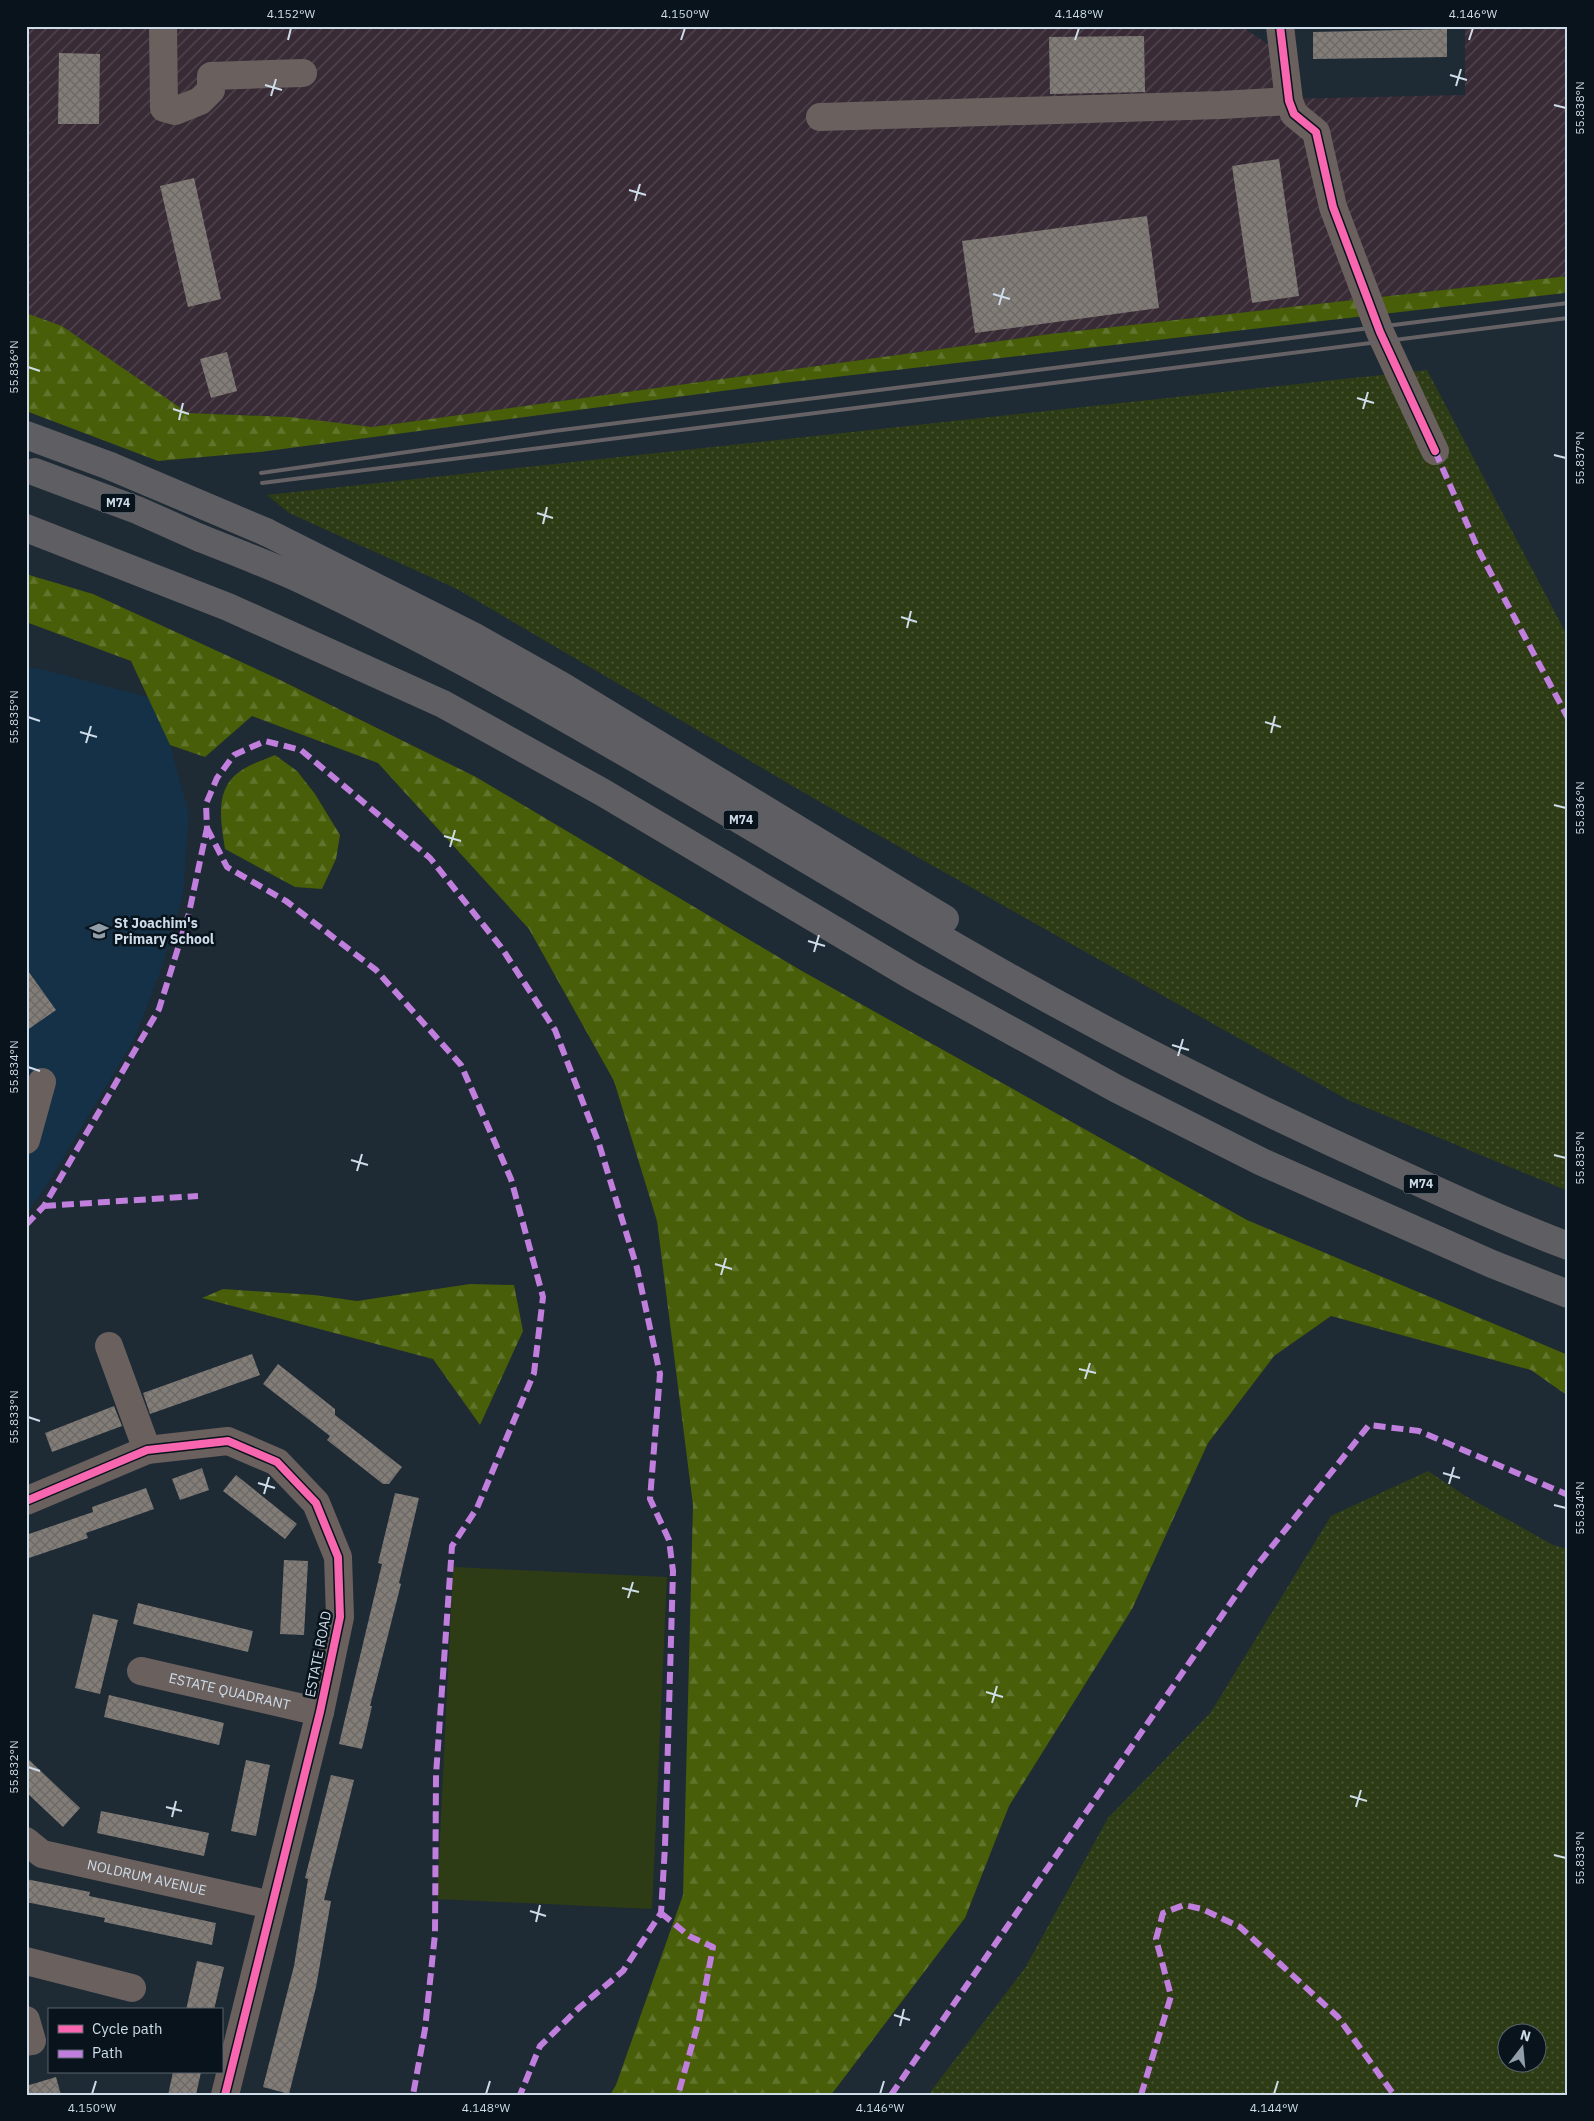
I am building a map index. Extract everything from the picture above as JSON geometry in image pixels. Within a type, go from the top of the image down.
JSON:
[{"type":"highway","points":[[26,435],[110,466],[266,532],[473,636],[562,686],[1036,975],[1276,1118]]},
{"type":"highway","points":[[29,465],[71,469],[210,537]]},
{"type":"highway","name":"M74","points":[[29,465],[136,510],[210,537],[299,579],[466,663],[622,750],[958,948],[1134,1045],[1276,1118],[1507,1222],[1568,1246]]},
{"type":"highway","points":[[26,528],[228,607],[443,704],[602,792],[912,976],[1117,1089],[1262,1162],[1492,1264],[1568,1294]]},
{"type":"street","points":[[163,26],[164,108],[175,111],[200,101],[210,90],[211,76],[304,73]]},
{"type":"street","points":[[1280,26],[1289,101],[1294,114],[1316,132],[1333,207],[1380,332],[1435,451]]},
{"type":"street","points":[[820,117],[1220,106],[1289,101]]},
{"type":"street","points":[[26,1140],[42,1082]]},
{"type":"street","points":[[109,1346],[147,1450]]},
{"type":"street","name":"ESTATE ROAD","points":[[26,1501],[147,1450],[228,1441],[277,1462],[316,1503],[338,1557],[340,1617],[320,1712],[225,2095]]},
{"type":"street","name":"ESTATE QUADRANT","points":[[141,1671],[320,1712]]},
{"type":"street","name":"NOLDRUM AVENUE","points":[[26,1841],[42,1854],[271,1905]]},
{"type":"street","points":[[26,1961],[132,1988]]},
{"type":"shaded area","points":[[26,26],[1241,26],[1269,45],[1282,99],[1465,95],[1465,26],[1568,26],[1568,276],[1050,334],[372,427],[290,417],[188,413],[62,326],[26,313]]},
{"type":"shaded area","name":"St Joachim's Primary School","points":[[26,667],[41,669],[148,697],[170,745],[189,814],[183,895],[162,967],[134,1040],[45,1188],[26,1214]]},
{"type":"green space","points":[[1568,276],[1568,292],[1565,293],[783,383],[260,452],[158,461],[26,411],[26,313],[62,326],[188,413],[290,417],[372,427],[1050,334]]},
{"type":"green space","points":[[1427,370],[1568,637],[1568,1191],[1348,1100],[827,806],[457,589],[289,513],[267,495]]},
{"type":"green space","points":[[26,574],[93,594],[276,678],[476,777],[802,971],[1247,1220],[1568,1355],[1568,1396],[1531,1370],[1331,1316],[1274,1356],[1208,1443],[1132,1609],[1009,1806],[965,1918],[831,2095],[610,2095],[616,2085],[683,1895],[693,1505],[657,1221],[614,1081],[529,929],[378,763],[252,716],[205,757],[170,745],[131,661],[26,622]]},
{"type":"green space","points":[[275,755],[297,771],[315,794],[340,835],[336,859],[322,889],[295,887],[225,849],[221,807],[226,788],[231,779],[243,769]]},
{"type":"green space","points":[[470,1284],[514,1285],[523,1331],[480,1425],[433,1359],[202,1298],[223,1289],[314,1295],[357,1301]]},
{"type":"green space","points":[[1428,1471],[1464,1495],[1553,1545],[1568,1549],[1568,2095],[928,2095],[1025,1968],[1108,1818],[1211,1712],[1331,1516]]},
{"type":"green space","points":[[453,1567],[667,1577],[652,1909],[437,1899]]},
{"type":"building","points":[[1447,29],[1447,57],[1313,59],[1313,32]]},
{"type":"building","points":[[1144,36],[1145,92],[1050,94],[1049,37]]},
{"type":"building","points":[[59,53],[100,54],[99,124],[58,124]]},
{"type":"building","points":[[1279,159],[1299,296],[1252,303],[1232,166]]},
{"type":"building","points":[[194,178],[221,299],[188,307],[160,186]]},
{"type":"building","points":[[1147,216],[1159,308],[975,333],[962,241]]},
{"type":"building","points":[[227,352],[237,391],[211,398],[200,359]]},
{"type":"building","points":[[26,968],[56,1010],[26,1031]]},
{"type":"building","points":[[252,1354],[260,1375],[150,1414],[143,1393]]},
{"type":"building","points":[[278,1364],[335,1409],[335,1415],[402,1467],[389,1484],[383,1484],[327,1440],[330,1436],[263,1384]]},
{"type":"building","points":[[114,1406],[122,1426],[52,1452],[45,1433]]},
{"type":"building","points":[[202,1468],[209,1490],[180,1500],[172,1479]]},
{"type":"building","points":[[236,1475],[297,1524],[285,1539],[223,1491]]},
{"type":"building","points":[[146,1488],[154,1509],[86,1533],[88,1538],[26,1559],[26,1535],[93,1512],[92,1507]]},
{"type":"building","points":[[395,1493],[419,1498],[399,1583],[401,1584],[370,1706],[372,1706],[362,1749],[339,1744],[382,1564],[378,1563]]},
{"type":"building","points":[[284,1560],[308,1561],[304,1635],[280,1634]]},
{"type":"building","points":[[138,1603],[253,1631],[248,1652],[133,1624]]},
{"type":"building","points":[[93,1614],[118,1620],[100,1694],[75,1688]]},
{"type":"building","points":[[109,1695],[224,1723],[219,1745],[104,1717]]},
{"type":"building","points":[[26,1757],[80,1808],[63,1827],[26,1792]]},
{"type":"building","points":[[246,1760],[270,1765],[256,1836],[231,1831]]},
{"type":"building","points":[[331,1775],[354,1780],[324,1900],[331,1901],[316,1987],[289,2094],[263,2087],[294,1966],[308,1879],[305,1878]]},
{"type":"building","points":[[101,1811],[209,1833],[204,1856],[97,1833]]},
{"type":"building","points":[[26,1879],[90,1892],[89,1896],[216,1923],[212,1945],[104,1922],[105,1918],[26,1902]]},
{"type":"building","points":[[197,1961],[224,1967],[214,2008],[186,2008]]},
{"type":"building","points":[[173,2074],[201,2074],[196,2095],[168,2095]]},
{"type":"building","points":[[56,2077],[61,2095],[26,2095],[26,2086]]},
{"type":"railway","points":[[261,473],[554,431],[1568,303]]},
{"type":"railway","points":[[262,483],[1568,318]]},
{"type":"marked path","points":[[1435,451],[1479,551],[1568,718]]},
{"type":"marked path","points":[[26,1225],[44,1206],[159,1009],[189,913],[207,828],[206,804],[217,778],[234,755],[265,741],[301,750],[430,858],[501,947],[555,1030],[599,1144],[637,1268],[660,1374],[650,1499],[669,1540],[673,1571],[665,1846],[661,1913],[623,1971],[580,2007],[540,2046],[520,2095]]},
{"type":"marked path","points":[[207,828],[227,867],[286,901],[376,970],[461,1065],[511,1179],[543,1297],[534,1373],[477,1508],[452,1546],[436,1775],[435,1934],[425,2029],[413,2095]]},
{"type":"marked path","points":[[44,1206],[198,1196]]},
{"type":"marked path","points":[[891,2095],[1254,1569],[1369,1425],[1419,1431],[1568,1495]]},
{"type":"marked path","points":[[1141,2095],[1171,1996],[1156,1939],[1163,1913],[1184,1905],[1202,1909],[1240,1927],[1338,2017],[1394,2095]]},
{"type":"marked path","points":[[661,1913],[689,1936],[713,1947],[699,2020],[678,2095]]},
{"type":"cycle path","points":[[1280,26],[1289,101],[1294,114],[1316,132],[1333,207],[1380,332],[1435,451]]},
{"type":"cycle path","points":[[26,1501],[147,1450],[228,1441],[277,1462],[316,1503],[338,1557],[340,1617],[320,1712],[225,2095]]},
{"type":"place","name":"St Joachim's Primary School","points":[[99,931]]}]
